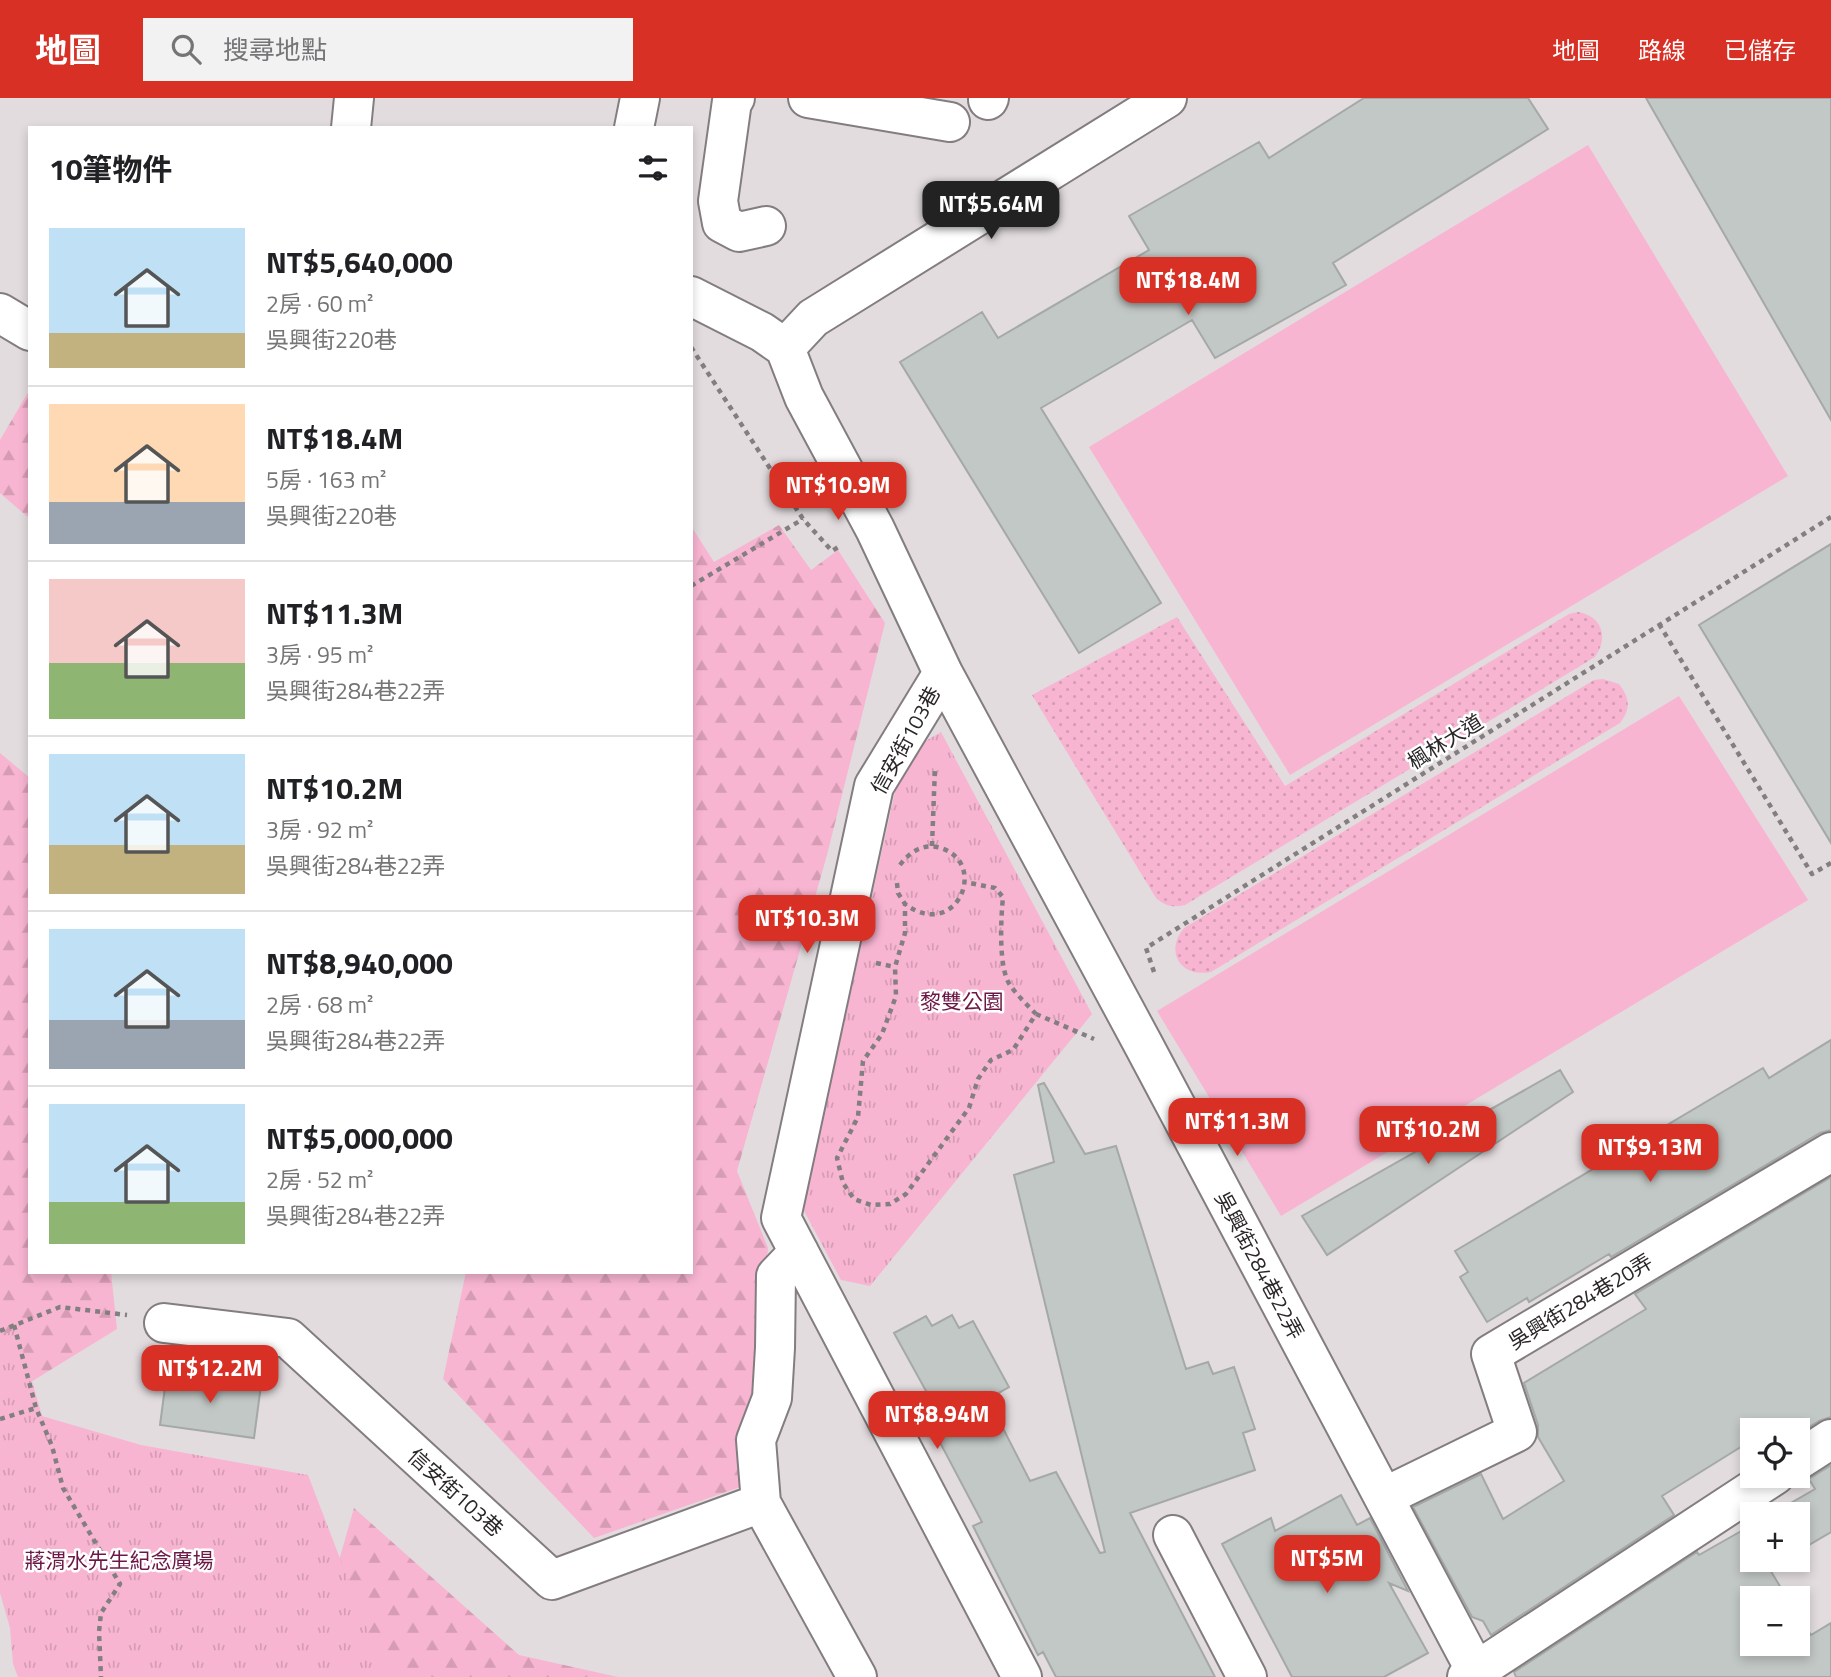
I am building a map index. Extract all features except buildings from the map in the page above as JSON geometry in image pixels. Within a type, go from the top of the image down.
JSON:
[{"type":"street","points":[[351,126],[354,98]]},
{"type":"street","points":[[634,126],[640,98]]},
{"type":"street","points":[[735,98],[732,101],[718,201],[722,223],[739,232],[766,226]]},
{"type":"street","points":[[808,98],[950,122]]},
{"type":"street","points":[[693,297],[762,332],[785,348],[813,318],[1167,98]]},
{"type":"street","points":[[0,313],[28,330]]},
{"type":"street","name":"信安街103巷","points":[[785,348],[804,397],[875,529],[943,673],[874,786],[781,1218],[799,1252]]},
{"type":"street","name":"吳興街284巷22弄","points":[[943,673],[1384,1497],[1474,1675],[1755,1488]]},
{"type":"street","name":"吳興街284巷20弄","points":[[1384,1497],[1517,1432],[1491,1354],[1831,1152]]},
{"type":"street","points":[[857,1677],[761,1503],[756,1440],[772,1398],[776,1276],[799,1252],[1022,1677]]},
{"type":"street","name":"信安街103巷","points":[[164,1323],[288,1338],[552,1580],[761,1503]]},
{"type":"street","points":[[1810,1453],[1831,1439]]},
{"type":"street","points":[[1174,1535],[1247,1677]]},
{"type":"path","points":[[693,350],[803,519],[832,551],[875,529]]},
{"type":"path","name":"楓林大道","points":[[1154,974],[1146,948],[1831,517]]},
{"type":"path","points":[[693,585],[803,519]]},
{"type":"path","points":[[1659,625],[1812,874],[1831,863]]},
{"type":"path","points":[[896,879],[898,893],[905,904],[916,912],[943,914],[954,906],[962,895],[965,882],[963,869],[946,849],[932,846],[919,848],[907,855],[900,866]]},
{"type":"path","points":[[965,882],[995,888],[1003,897],[1004,968],[1008,983],[1036,1014],[1104,1044]]},
{"type":"path","points":[[905,904],[905,933],[895,967],[896,996],[882,1034],[863,1061],[858,1117],[837,1158],[844,1183],[854,1199],[871,1205],[890,1204],[906,1194],[969,1108],[978,1079],[991,1060],[1013,1050],[1036,1014]]},
{"type":"path","points":[[0,1331],[60,1307],[120,1314],[164,1323]]},
{"type":"path","points":[[14,1325],[36,1408],[52,1446],[63,1488],[120,1584],[101,1613],[101,1677]]},
{"type":"path","points":[[0,1419],[36,1408]]},
{"type":"green space","points":[[1588,145],[1788,476],[1290,775],[1089,447]]},
{"type":"green space","points":[[28,392],[28,517],[0,493],[0,440]]},
{"type":"green space","points":[[779,525],[811,570],[838,550],[885,623],[827,855],[737,1171],[768,1248],[746,1485],[594,1538],[443,1379],[466,1274],[693,1274],[693,529],[714,562]]},
{"type":"green space","points":[[1578,612],[1593,618],[1601,628],[1602,642],[1595,657],[1181,906],[1169,906],[1156,898],[1032,695],[1177,617],[1285,786],[1569,614]]},
{"type":"green space","points":[[1603,679],[1619,684],[1625,694],[1628,704],[1620,723],[1211,972],[1191,971],[1179,961],[1176,946],[1184,928],[1594,680]]},
{"type":"green space","points":[[1679,696],[1808,900],[1281,1216],[1157,1011]]},
{"type":"green space","name":"黎雙公園","points":[[941,732],[1092,1014],[870,1286],[841,1280],[803,1209],[900,769],[915,747]]},
{"type":"green space","points":[[0,753],[28,776],[28,1274],[111,1274],[117,1329],[0,1401]]},
{"type":"green space","name":"蔣渭水先生紀念廣場","points":[[17,1329],[42,1416],[141,1445],[308,1475],[374,1647],[396,1677],[18,1677],[13,1664],[10,1628],[0,1593],[0,1336]]},
{"type":"green space","points":[[354,1508],[519,1655],[618,1677],[367,1677],[324,1613]]}]
